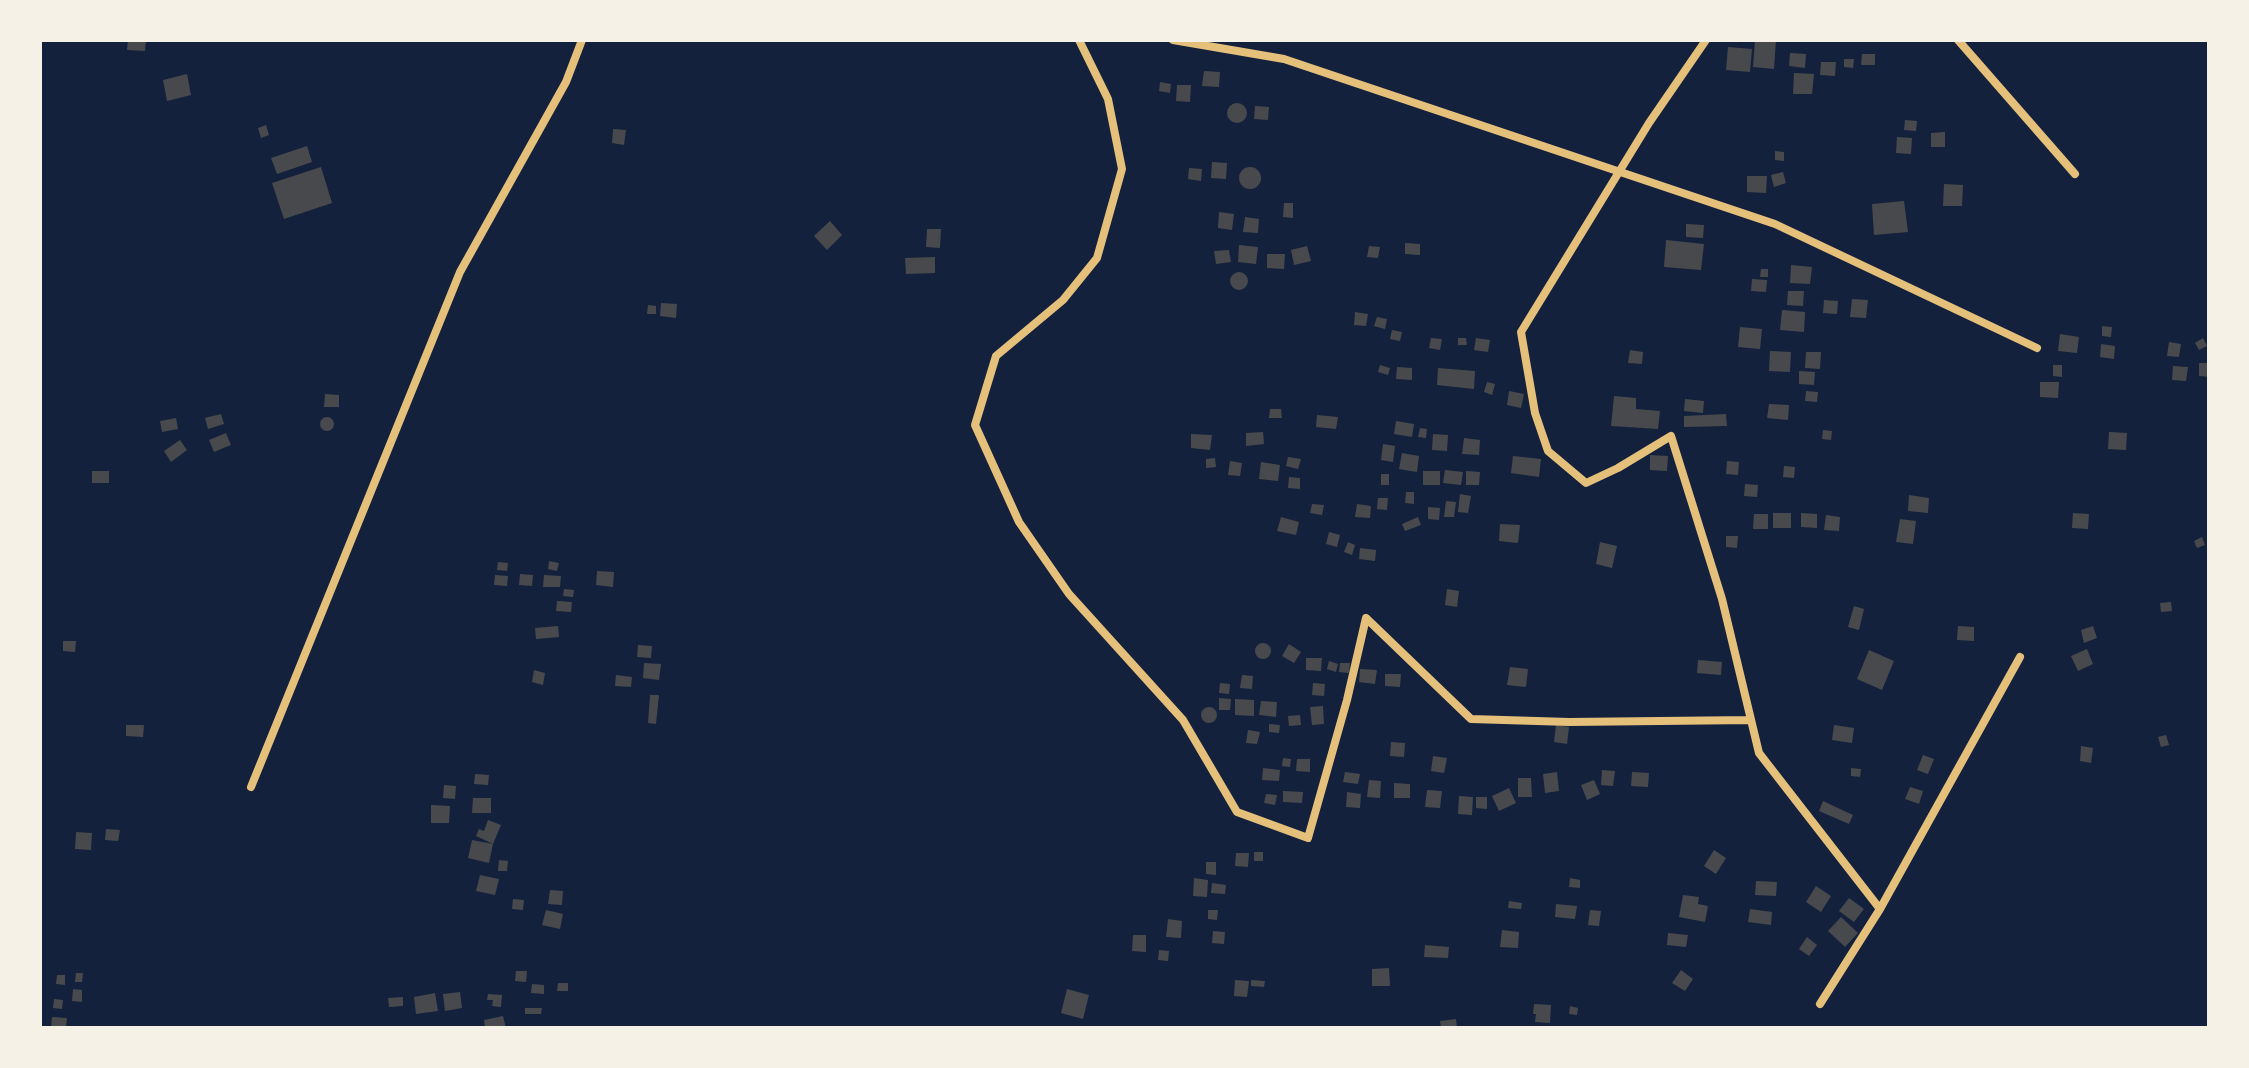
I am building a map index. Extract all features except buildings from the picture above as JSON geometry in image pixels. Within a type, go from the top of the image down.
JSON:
[{"type":"street","points":[[251,787],[460,272],[566,82],[582,40]]},
{"type":"street","points":[[1079,40],[1108,99],[1122,169],[1097,258],[1063,300],[996,356],[975,425],[1019,522],[1069,594],[1183,720],[1237,812],[1308,838],[1347,700],[1366,618],[1471,719],[1569,722],[1751,720]]},
{"type":"street","points":[[1173,40],[1284,59],[1775,224],[2037,348]]},
{"type":"street","points":[[1706,40],[1619,172],[1521,332],[1535,413],[1548,451],[1586,483],[1671,436],[1722,599],[1759,753],[1880,909]]},
{"type":"street","points":[[1958,40],[2075,174]]},
{"type":"street","points":[[1820,1004],[1880,909],[2020,657]]}]
